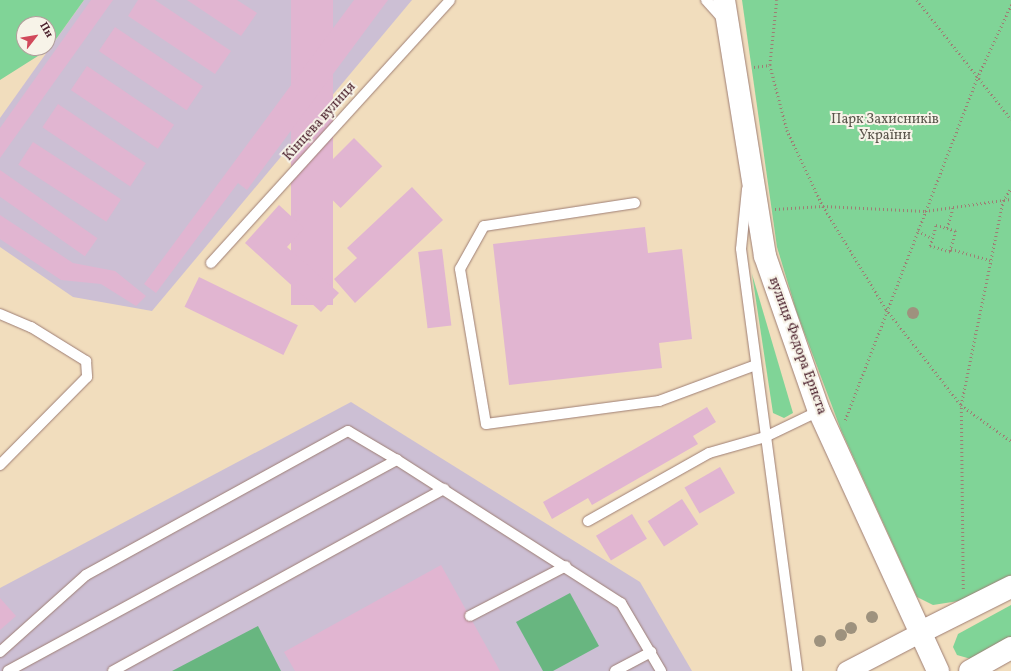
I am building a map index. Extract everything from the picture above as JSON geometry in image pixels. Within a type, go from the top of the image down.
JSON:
[{"type":"main road","name":"вулиця Федора Ернста","points":[[724,0],[765,256],[819,411],[938,671]]},
{"type":"main road","points":[[921,632],[1011,587]]},
{"type":"main road","points":[[970,671],[1011,648]]},
{"type":"street","points":[[846,671],[921,632]]},
{"type":"lane","name":"Кінцева вулиця","points":[[211,263],[450,0]]},
{"type":"lane","points":[[706,0],[728,23]]},
{"type":"lane","points":[[749,163],[741,248],[797,671]]},
{"type":"lane","points":[[635,203],[484,226],[460,269],[486,424],[659,400],[756,365]]},
{"type":"lane","points":[[0,314],[31,327],[86,361],[87,377],[0,465]]},
{"type":"lane","points":[[588,521],[709,453],[766,437],[819,411]]},
{"type":"lane","points":[[0,652],[86,575],[348,431],[444,489],[566,566],[621,603],[661,671]]},
{"type":"lane","points":[[8,671],[397,460]]},
{"type":"lane","points":[[113,671],[444,489]]},
{"type":"lane","points":[[470,616],[566,566]]},
{"type":"lane","points":[[615,671],[651,652]]},
{"type":"path","points":[[777,0],[770,65],[787,130],[823,206],[886,309],[961,405],[1011,441]]},
{"type":"path","points":[[917,0],[977,78],[1011,119]]},
{"type":"path","points":[[844,423],[886,309],[977,78],[1011,5]]},
{"type":"path","points":[[751,68],[770,65]]},
{"type":"path","points":[[963,590],[961,405],[1003,201],[1011,188]]},
{"type":"path","points":[[771,210],[823,206],[925,212],[1011,199]]},
{"type":"path","points":[[947,228],[953,208]]},
{"type":"path","points":[[936,225],[947,228],[956,231],[950,252],[930,246],[936,225]]},
{"type":"path","points":[[918,231],[932,238]]},
{"type":"path","points":[[951,249],[990,260]]},
{"type":"shaded area","points":[[84,0],[412,0],[152,311],[73,297],[0,247],[0,118],[44,56],[56,56],[56,39]]},
{"type":"shaded area","points":[[351,402],[640,582],[692,671],[0,671],[0,588]]},
{"type":"green space","points":[[0,0],[84,0],[56,39],[56,16],[16,16],[16,56],[38,56],[0,80]]},
{"type":"green space","name":"Парк Захисників України","points":[[742,0],[1011,0],[1011,577],[965,600],[933,605],[917,597],[841,430],[797,313],[777,247]]},
{"type":"green space","points":[[752,274],[793,413],[784,418],[773,413]]},
{"type":"green space","points":[[570,593],[599,646],[553,671],[543,671],[516,622]]},
{"type":"green space","points":[[1011,605],[1011,638],[971,659],[957,655],[953,647],[958,634]]},
{"type":"green space","points":[[258,626],[281,671],[172,671]]},
{"type":"building","points":[[91,0],[113,0],[0,158],[0,128],[51,56],[56,56],[56,49]]},
{"type":"building","points":[[138,0],[155,0],[231,51],[215,74],[128,16]]},
{"type":"building","points":[[187,0],[237,0],[257,13],[241,36]]},
{"type":"building","points":[[291,0],[333,0],[333,305],[291,305]]},
{"type":"building","points":[[354,0],[388,0],[247,190],[238,183],[156,293],[144,284]]},
{"type":"building","points":[[115,27],[203,86],[187,110],[99,51]]},
{"type":"building","points":[[87,66],[174,125],[158,149],[71,90]]},
{"type":"building","points":[[58,104],[146,163],[130,186],[42,127]]},
{"type":"building","points":[[354,138],[382,166],[341,208],[312,180]]},
{"type":"building","points":[[33,142],[121,199],[106,222],[18,165]]},
{"type":"building","points":[[0,170],[97,238],[85,256],[0,197]]},
{"type":"building","points":[[412,187],[443,220],[355,303],[334,279],[357,258],[347,248]]},
{"type":"building","points":[[279,205],[304,228],[287,247],[339,293],[321,312],[245,243]]},
{"type":"building","points":[[0,215],[73,263],[115,271],[146,296],[136,306],[101,284],[61,280],[0,239]]},
{"type":"building","points":[[645,227],[648,253],[682,249],[692,339],[659,343],[662,368],[509,385],[493,244]]},
{"type":"building","points":[[442,249],[451,325],[428,328],[418,252]]},
{"type":"building","points":[[199,277],[298,325],[283,355],[185,307]]},
{"type":"building","points":[[707,407],[716,422],[693,436],[698,444],[592,505],[588,498],[552,519],[543,502]]},
{"type":"building","points":[[720,467],[735,493],[699,513],[684,487]]},
{"type":"building","points":[[682,499],[698,524],[664,546],[648,521]]},
{"type":"building","points":[[632,514],[647,539],[611,560],[596,536]]},
{"type":"building","points":[[441,565],[500,671],[295,671],[284,652]]},
{"type":"building","points":[[0,598],[16,616],[0,630]]}]
